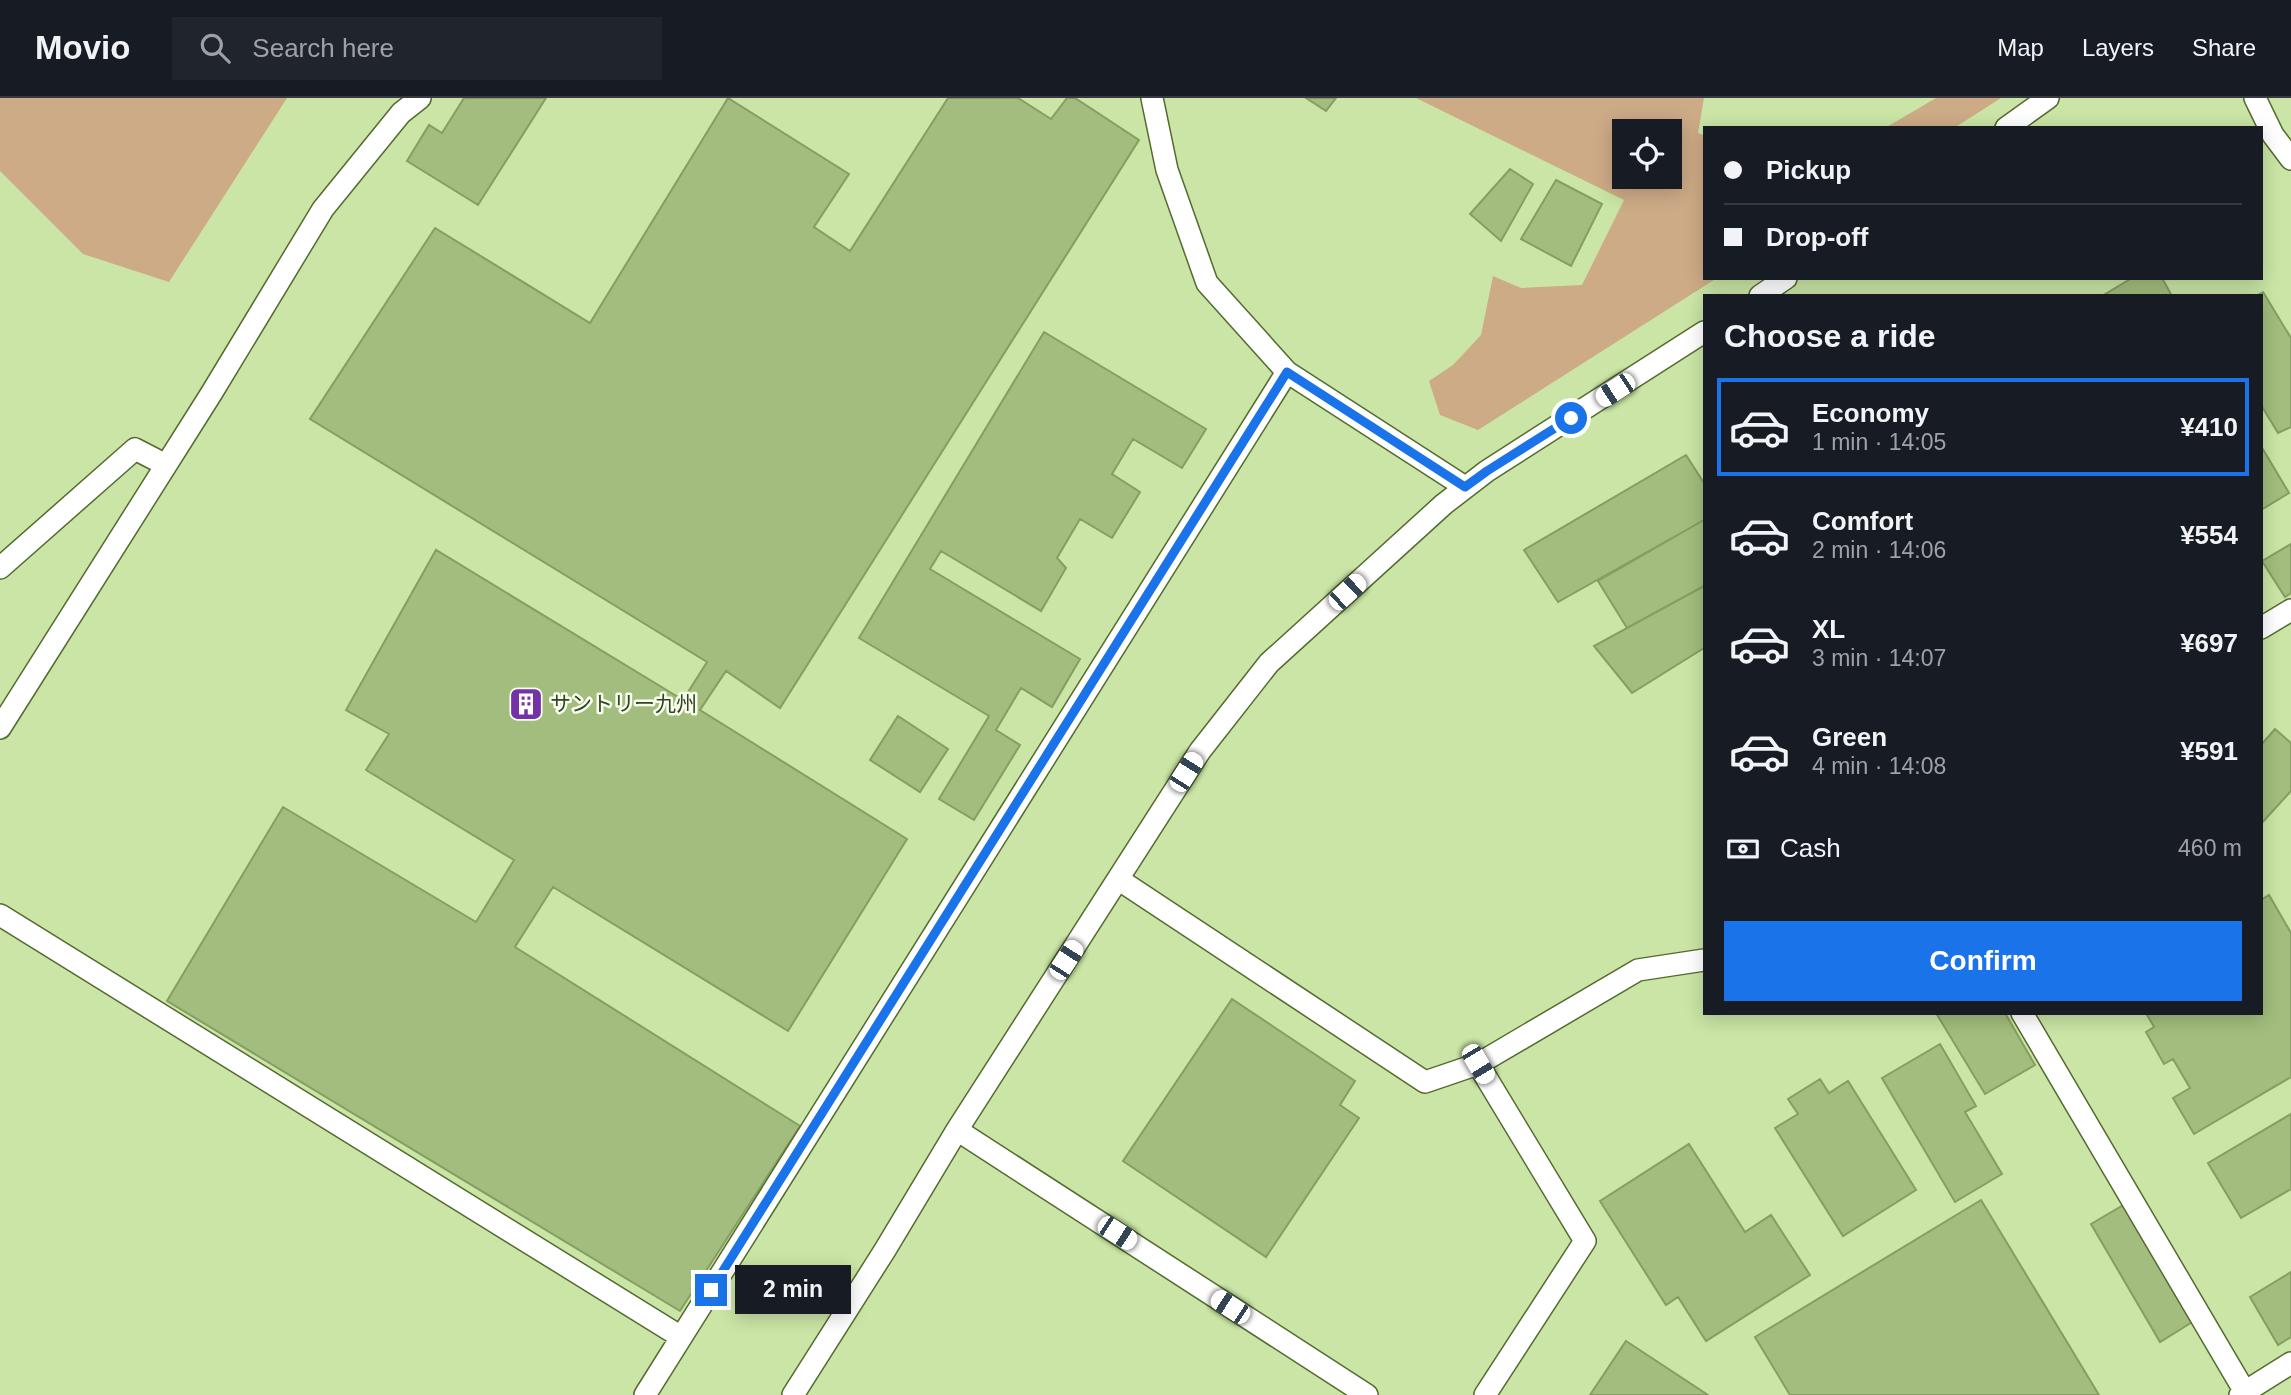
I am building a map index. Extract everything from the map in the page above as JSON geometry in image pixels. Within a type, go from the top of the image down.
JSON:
[{"type":"street","points":[[0,728],[323,209],[401,113],[420,98]]},
{"type":"street","points":[[1152,98],[1167,170],[1207,283],[1287,372],[1465,487]]},
{"type":"street","points":[[2009,126],[2048,98]]},
{"type":"street","points":[[2255,98],[2273,135],[2291,159]]},
{"type":"street","points":[[1763,294],[1783,280]]},
{"type":"street","points":[[793,1395],[957,1130],[1200,751],[1269,663],[1465,487],[1703,333]]},
{"type":"street","points":[[645,1395],[1287,372]]},
{"type":"street","points":[[0,568],[135,449],[166,465]]},
{"type":"street","points":[[2263,627],[2291,610]]},
{"type":"street","points":[[1118,879],[1425,1082],[1478,1064],[1638,970],[1703,960]]},
{"type":"street","points":[[0,915],[681,1337]]},
{"type":"street","points":[[2023,1015],[2242,1393],[2291,1363]]},
{"type":"street","points":[[1478,1064],[1585,1241],[1485,1395]]},
{"type":"street","points":[[957,1130],[1367,1395]]},
{"type":"shaded area","points":[[0,98],[287,98],[169,282],[83,254],[0,171]]},
{"type":"shaded area","points":[[1416,98],[1704,98],[1698,133],[1703,135],[1703,280],[1714,280],[1478,430],[1440,415],[1429,381],[1453,365],[1481,335],[1493,276],[1521,288],[1582,285],[1624,200]]},
{"type":"shaded area","points":[[1936,98],[2001,98],[1957,126],[1888,126]]},
{"type":"building","points":[[464,98],[546,98],[478,205],[407,161],[429,125],[442,133]]},
{"type":"building","name":"サントリー九州","points":[[728,98],[849,174],[814,227],[850,251],[948,98],[1018,98],[1051,119],[1067,98],[1075,98],[1139,140],[780,708],[726,671],[700,710],[907,839],[788,1031],[553,887],[515,947],[800,1126],[680,1311],[167,1001],[283,807],[476,922],[514,860],[366,770],[389,734],[346,710],[436,550],[683,700],[707,662],[310,419],[435,228],[590,323]]},
{"type":"building","points":[[1306,98],[1336,98],[1326,111]]},
{"type":"building","points":[[1510,169],[1533,184],[1501,241],[1470,214]]},
{"type":"building","points":[[1556,180],[1602,204],[1571,266],[1521,239]]},
{"type":"building","points":[[2129,280],[2163,280],[2171,294],[2105,294]]},
{"type":"building","points":[[2263,292],[2291,338],[2291,427],[2278,433],[2263,408],[2263,294],[2260,294]]},
{"type":"building","points":[[1044,332],[1206,429],[1182,468],[1133,439],[1112,474],[1140,492],[1112,538],[1080,519],[1057,558],[1066,568],[1041,611],[941,551],[930,569],[1080,659],[1052,707],[1021,688],[996,730],[1020,745],[974,820],[939,799],[989,716],[859,638]]},
{"type":"building","points":[[2263,449],[2289,493],[2263,509]]},
{"type":"building","points":[[1686,455],[1703,481],[1703,521],[1558,602],[1524,550]]},
{"type":"building","points":[[1703,521],[1703,587],[1627,628],[1598,581]]},
{"type":"building","points":[[2291,544],[2291,593],[2285,597],[2263,560]]},
{"type":"building","points":[[1703,587],[1703,649],[1632,693],[1594,646]]},
{"type":"building","points":[[898,716],[948,749],[920,792],[870,760]]},
{"type":"building","points":[[2275,729],[2291,743],[2291,791],[2263,822],[2263,743]]},
{"type":"building","points":[[2269,895],[2291,933],[2291,1077],[2194,1134],[2173,1098],[2190,1088],[2173,1059],[2164,1064],[2146,1032],[2154,1027],[2147,1015],[2263,1015],[2263,899]]},
{"type":"building","points":[[1232,999],[1355,1081],[1340,1105],[1359,1118],[1266,1257],[1123,1161]]},
{"type":"building","points":[[1937,1015],[2006,1015],[2035,1065],[1985,1094]]},
{"type":"building","points":[[1940,1044],[1976,1106],[1965,1112],[2002,1174],[1955,1202],[1882,1078]]},
{"type":"building","points":[[1820,1079],[1829,1093],[1848,1081],[1916,1190],[1843,1236],[1775,1128],[1798,1114],[1788,1099]]},
{"type":"building","points":[[2291,1114],[2291,1189],[2241,1218],[2208,1163]]},
{"type":"building","points":[[1689,1144],[1745,1232],[1771,1215],[1810,1275],[1706,1341],[1678,1297],[1666,1305],[1600,1201]]},
{"type":"building","points":[[1981,1200],[2099,1395],[1790,1395],[1755,1337]]},
{"type":"building","points":[[2125,1204],[2194,1321],[2160,1342],[2091,1224]]},
{"type":"building","points":[[2291,1272],[2291,1337],[2278,1345],[2250,1297]]},
{"type":"building","points":[[1626,1341],[1708,1395],[1590,1395]]},
{"type":"place","name":"サントリー九州","points":[[526,704]]},
{"type":"route","points":[[711,1290],[1287,372],[1465,487],[1571,418]]}]
